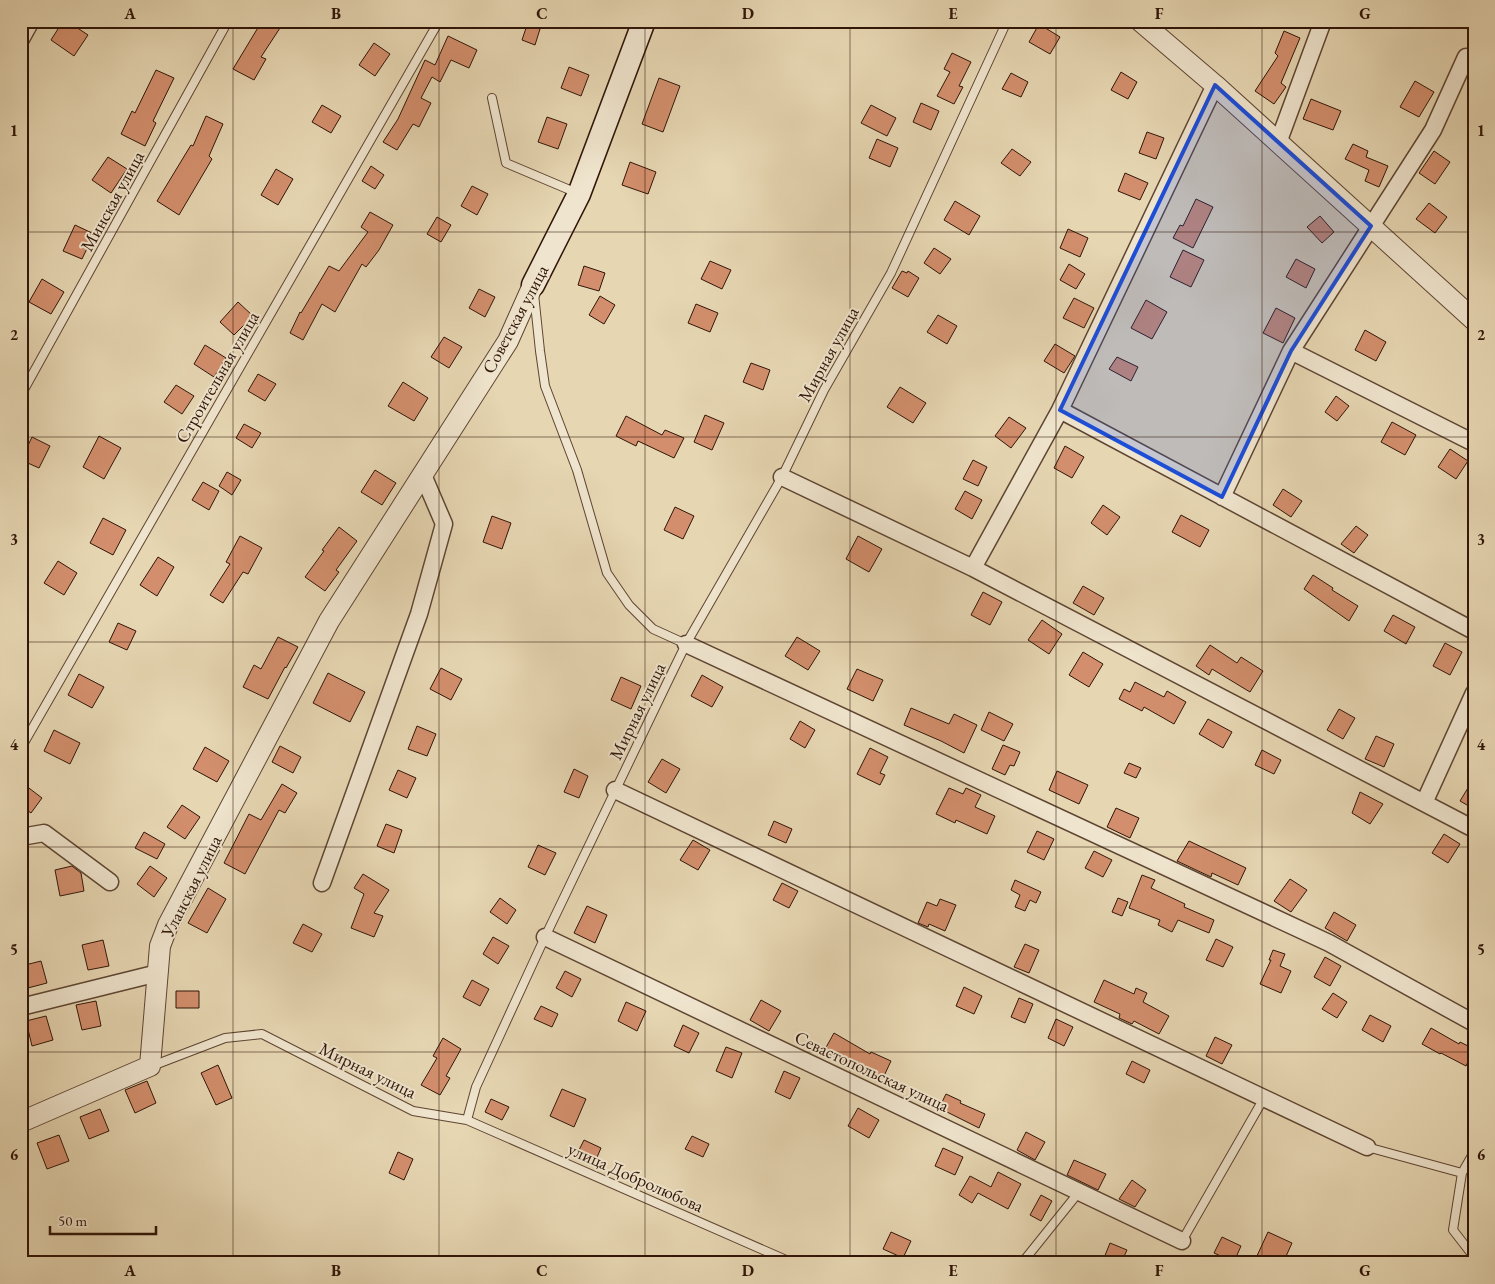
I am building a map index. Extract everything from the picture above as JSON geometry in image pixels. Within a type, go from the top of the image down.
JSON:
[{"type":"main road","name":"Советская улица","points":[[533,285],[579,194],[644,21]]},
{"type":"street","points":[[21,39],[32,21]]},
{"type":"street","points":[[1140,21],[1215,86],[1474,320]]},
{"type":"street","points":[[1278,143],[1322,21]]},
{"type":"street","points":[[1222,496],[1291,351],[1433,130],[1466,57]]},
{"type":"street","points":[[973,568],[1060,410],[1215,86]]},
{"type":"street","name":"Советская улица","points":[[329,621],[508,341],[533,285]]},
{"type":"street","points":[[1291,351],[1474,443]]},
{"type":"street","points":[[1060,410],[1474,631]]},
{"type":"street","points":[[322,883],[419,614],[444,524],[423,475]]},
{"type":"street","points":[[782,477],[973,568],[1474,829]]},
{"type":"street","name":"Уланская улица","points":[[150,1066],[160,946],[168,925],[329,621]]},
{"type":"street","points":[[686,644],[1329,943],[1474,1023]]},
{"type":"street","points":[[1424,803],[1474,693]]},
{"type":"street","points":[[615,790],[1368,1147]]},
{"type":"street","points":[[21,837],[44,833],[110,882]]},
{"type":"street","name":"Севастопольская улица","points":[[544,937],[1182,1240]]},
{"type":"street","points":[[21,1007],[158,974]]},
{"type":"street","points":[[21,1122],[150,1066]]},
{"type":"lane","name":"Минская улица","points":[[21,395],[228,21]]},
{"type":"lane","name":"Строительная улица","points":[[21,748],[439,21]]},
{"type":"lane","name":"Мирная улица","points":[[150,1066],[225,1038],[262,1034],[413,1111],[467,1120],[476,1087],[544,937],[686,644],[782,477],[824,390],[891,273],[1007,21]]},
{"type":"lane","points":[[492,98],[506,162],[579,194]]},
{"type":"lane","points":[[533,285],[545,386],[577,470],[607,573],[629,605],[653,629],[686,644]]},
{"type":"lane","points":[[1182,1240],[1264,1098]]},
{"type":"lane","name":"улица Добролюбова","points":[[467,1120],[794,1263]]},
{"type":"lane","points":[[1368,1147],[1462,1173]]},
{"type":"lane","points":[[1474,1152],[1462,1173],[1453,1230],[1474,1257]]},
{"type":"lane","points":[[1022,1263],[1079,1192]]},
{"type":"highlighted area","points":[[1215,85],[1371,226],[1291,351],[1222,497],[1060,410]]},
{"type":"building","points":[[63,21],[67,21],[88,35],[74,56],[51,40]]},
{"type":"building","points":[[262,21],[269,21],[280,28],[261,57],[266,59],[254,80],[233,69]]},
{"type":"building","points":[[1039,24],[1060,37],[1050,54],[1029,42]]},
{"type":"building","points":[[527,25],[540,29],[535,45],[522,40]]},
{"type":"building","points":[[1284,31],[1300,38],[1281,83],[1286,87],[1274,104],[1255,91],[1278,56],[1275,53]]},
{"type":"building","points":[[448,36],[477,50],[469,68],[451,60],[440,82],[432,77],[421,98],[431,103],[419,127],[413,124],[397,150],[383,142],[398,119],[425,60],[435,65]]},
{"type":"building","points":[[374,43],[390,54],[375,76],[359,65]]},
{"type":"building","points":[[952,53],[971,62],[959,86],[963,87],[954,104],[937,96],[950,72],[944,69]]},
{"type":"building","points":[[569,67],[589,75],[581,96],[561,88]]},
{"type":"building","points":[[156,70],[174,78],[153,121],[156,123],[145,146],[121,134],[132,111],[135,113]]},
{"type":"building","points":[[1121,72],[1137,82],[1128,99],[1111,90]]},
{"type":"building","points":[[1011,73],[1028,82],[1021,97],[1002,89]]},
{"type":"building","points":[[659,78],[680,86],[663,132],[642,124]]},
{"type":"building","points":[[1415,81],[1434,92],[1419,117],[1400,107]]},
{"type":"building","points":[[1311,99],[1341,111],[1333,130],[1303,119]]},
{"type":"building","points":[[921,103],[939,111],[931,130],[913,122]]},
{"type":"building","points":[[322,105],[341,116],[331,133],[312,122]]},
{"type":"building","points":[[871,105],[896,118],[887,136],[861,123]]},
{"type":"building","points":[[206,116],[223,124],[209,156],[212,159],[179,215],[157,201],[191,145],[193,146]]},
{"type":"building","points":[[547,117],[567,124],[558,149],[538,142]]},
{"type":"building","points":[[1147,132],[1164,138],[1156,159],[1139,153]]},
{"type":"building","points":[[877,139],[898,148],[890,167],[869,158]]},
{"type":"building","points":[[1353,144],[1368,151],[1366,157],[1388,166],[1379,187],[1365,181],[1369,170],[1345,159]]},
{"type":"building","points":[[1012,149],[1031,162],[1020,176],[1001,163]]},
{"type":"building","points":[[1434,151],[1450,162],[1435,184],[1419,173]]},
{"type":"building","points":[[108,157],[127,169],[111,193],[92,180]]},
{"type":"building","points":[[630,162],[656,172],[648,194],[622,185]]},
{"type":"building","points":[[371,166],[384,175],[375,189],[362,181]]},
{"type":"building","points":[[276,169],[293,179],[278,205],[261,195]]},
{"type":"building","points":[[1125,173],[1148,183],[1140,200],[1118,191]]},
{"type":"building","points":[[472,186],[488,194],[477,215],[461,206]]},
{"type":"building","points":[[1196,199],[1213,207],[1193,248],[1173,238],[1180,225],[1183,226]]},
{"type":"building","points":[[955,201],[980,216],[969,235],[944,220]]},
{"type":"building","points":[[1429,203],[1447,217],[1435,233],[1416,219]]},
{"type":"building","points":[[370,212],[393,225],[379,250],[366,267],[362,264],[335,312],[322,304],[303,340],[290,333],[300,312],[329,266],[339,271],[368,232],[361,227]]},
{"type":"building","points":[[1320,216],[1334,232],[1322,243],[1307,227]]},
{"type":"building","points":[[437,217],[451,225],[441,242],[427,234]]},
{"type":"building","points":[[75,225],[94,234],[82,259],[63,251]]},
{"type":"building","points":[[1068,229],[1088,238],[1080,257],[1060,248]]},
{"type":"building","points":[[934,248],[951,259],[940,274],[924,263]]},
{"type":"building","points":[[1183,250],[1204,260],[1191,287],[1170,277]]},
{"type":"building","points":[[1296,259],[1315,269],[1306,288],[1286,277]]},
{"type":"building","points":[[710,261],[731,270],[722,289],[701,279]]},
{"type":"building","points":[[1069,264],[1085,274],[1076,289],[1060,280]]},
{"type":"building","points":[[584,266],[605,273],[599,291],[578,285]]},
{"type":"building","points":[[902,271],[907,273],[908,271],[919,278],[908,297],[892,288]]},
{"type":"building","points":[[42,279],[64,292],[51,314],[29,302]]},
{"type":"building","points":[[479,289],[495,297],[485,317],[469,308]]},
{"type":"building","points":[[600,296],[615,305],[604,324],[589,315]]},
{"type":"building","points":[[1074,298],[1094,308],[1084,328],[1063,318]]},
{"type":"building","points":[[1146,300],[1167,312],[1152,339],[1131,328]]},
{"type":"building","points":[[238,302],[253,316],[234,335],[220,322]]},
{"type":"building","points":[[696,304],[718,313],[710,332],[688,323]]},
{"type":"building","points":[[1276,308],[1295,318],[1283,343],[1263,333]]},
{"type":"building","points":[[938,315],[957,326],[947,344],[927,332]]},
{"type":"building","points":[[1365,330],[1386,342],[1376,361],[1355,350]]},
{"type":"building","points":[[444,337],[462,347],[449,368],[431,357]]},
{"type":"building","points":[[1055,344],[1075,356],[1064,373],[1044,361]]},
{"type":"building","points":[[205,345],[226,358],[214,377],[194,364]]},
{"type":"building","points":[[1117,357],[1138,367],[1131,381],[1109,369]]},
{"type":"building","points":[[751,363],[770,370],[763,390],[743,382]]},
{"type":"building","points":[[258,374],[276,384],[265,401],[248,391]]},
{"type":"building","points":[[403,382],[428,398],[414,421],[388,406]]},
{"type":"building","points":[[176,385],[194,396],[182,414],[164,402]]},
{"type":"building","points":[[900,387],[926,403],[913,423],[887,407]]},
{"type":"building","points":[[1336,396],[1349,406],[1337,421],[1325,412]]},
{"type":"building","points":[[705,415],[724,423],[712,450],[694,442]]},
{"type":"building","points":[[626,416],[662,435],[665,430],[684,438],[674,458],[638,441],[636,446],[616,436]]},
{"type":"building","points":[[1009,417],[1026,428],[1011,448],[995,436]]},
{"type":"building","points":[[1392,422],[1416,435],[1405,455],[1381,442]]},
{"type":"building","points":[[244,424],[261,433],[252,448],[236,438]]},
{"type":"building","points":[[99,436],[121,448],[104,479],[83,467]]},
{"type":"building","points":[[32,437],[50,446],[39,468],[21,460]]},
{"type":"building","points":[[1065,446],[1084,457],[1072,478],[1054,468]]},
{"type":"building","points":[[1450,449],[1468,461],[1456,479],[1438,467]]},
{"type":"building","points":[[973,460],[987,467],[978,486],[963,479]]},
{"type":"building","points":[[375,470],[396,483],[382,505],[361,492]]},
{"type":"building","points":[[227,472],[241,480],[232,495],[219,486]]},
{"type":"building","points":[[203,482],[219,491],[209,510],[192,500]]},
{"type":"building","points":[[1283,489],[1302,501],[1291,517],[1273,505]]},
{"type":"building","points":[[965,491],[982,500],[972,519],[955,509]]},
{"type":"building","points":[[1103,505],[1120,517],[1107,535],[1091,523]]},
{"type":"building","points":[[675,507],[694,516],[683,539],[664,530]]},
{"type":"building","points":[[1181,515],[1209,530],[1200,547],[1172,532]]},
{"type":"building","points":[[492,516],[511,523],[502,549],[483,542]]},
{"type":"building","points":[[103,518],[126,530],[113,555],[90,543]]},
{"type":"building","points":[[1356,526],[1368,535],[1354,553],[1341,544]]},
{"type":"building","points":[[339,527],[357,541],[336,570],[339,572],[325,591],[305,577]]},
{"type":"building","points":[[240,536],[262,548],[248,574],[243,572],[223,603],[210,595],[230,564],[226,562]]},
{"type":"building","points":[[858,536],[882,549],[869,572],[846,559]]},
{"type":"building","points":[[158,557],[174,567],[157,596],[140,585]]},
{"type":"building","points":[[58,561],[77,573],[64,595],[44,583]]},
{"type":"building","points":[[1313,575],[1333,588],[1332,590],[1358,606],[1349,621],[1304,589]]},
{"type":"building","points":[[1083,586],[1104,598],[1094,615],[1073,603]]},
{"type":"building","points":[[983,592],[1002,602],[990,625],[971,615]]},
{"type":"building","points":[[1393,615],[1415,627],[1406,644],[1384,631]]},
{"type":"building","points":[[1042,620],[1062,634],[1049,654],[1028,640]]},
{"type":"building","points":[[118,623],[136,631],[127,650],[109,642]]},
{"type":"building","points":[[278,637],[298,647],[268,699],[243,687],[254,665],[261,669]]},
{"type":"building","points":[[797,637],[820,651],[808,670],[785,656]]},
{"type":"building","points":[[1445,643],[1462,652],[1450,675],[1433,666]]},
{"type":"building","points":[[1210,645],[1237,663],[1241,657],[1263,671],[1250,692],[1212,669],[1209,675],[1196,666]]},
{"type":"building","points":[[1083,652],[1103,664],[1089,687],[1069,675]]},
{"type":"building","points":[[441,668],[462,679],[451,700],[430,689]]},
{"type":"building","points":[[857,669],[883,680],[873,701],[847,689]]},
{"type":"building","points":[[328,673],[365,692],[350,722],[313,703]]},
{"type":"building","points":[[79,674],[104,687],[92,708],[68,695]]},
{"type":"building","points":[[702,675],[723,687],[712,707],[691,696]]},
{"type":"building","points":[[621,677],[641,686],[631,709],[611,700]]},
{"type":"building","points":[[1135,682],[1164,697],[1167,691],[1186,702],[1174,724],[1144,707],[1142,711],[1119,699],[1124,689],[1130,692]]},
{"type":"building","points":[[911,708],[949,724],[954,714],[977,725],[964,753],[904,725]]},
{"type":"building","points":[[1339,709],[1355,718],[1343,739],[1327,730]]},
{"type":"building","points":[[989,712],[1013,724],[1004,741],[981,730]]},
{"type":"building","points":[[1208,719],[1232,732],[1223,748],[1199,734]]},
{"type":"building","points":[[800,721],[815,730],[805,748],[790,739]]},
{"type":"building","points":[[417,726],[436,734],[427,756],[408,749]]},
{"type":"building","points":[[54,730],[80,743],[70,764],[44,751]]},
{"type":"building","points":[[1376,736],[1394,744],[1384,767],[1365,759]]},
{"type":"building","points":[[1003,745],[1020,752],[1014,766],[1010,765],[1005,775],[992,769]]},
{"type":"building","points":[[280,746],[301,757],[293,773],[272,762]]},
{"type":"building","points":[[205,747],[229,761],[217,782],[193,769]]},
{"type":"building","points":[[870,748],[888,757],[880,773],[885,775],[880,785],[857,774]]},
{"type":"building","points":[[1262,750],[1281,760],[1274,774],[1255,765]]},
{"type":"building","points":[[662,759],[680,769],[666,793],[648,782]]},
{"type":"building","points":[[1129,763],[1141,768],[1136,778],[1124,773]]},
{"type":"building","points":[[574,769],[588,776],[579,798],[564,792]]},
{"type":"building","points":[[398,770],[416,778],[407,798],[389,790]]},
{"type":"building","points":[[1057,771],[1088,785],[1079,804],[1049,790]]},
{"type":"building","points":[[1474,778],[1474,809],[1460,801]]},
{"type":"building","points":[[21,782],[42,798],[31,813],[21,806]]},
{"type":"building","points":[[282,784],[297,793],[285,813],[279,810],[245,874],[224,863],[249,814],[261,820]]},
{"type":"building","points":[[949,788],[963,794],[966,788],[981,795],[975,807],[995,816],[987,834],[956,820],[955,823],[936,814]]},
{"type":"building","points":[[1360,792],[1383,804],[1370,824],[1352,813]]},
{"type":"building","points":[[182,805],[200,817],[185,839],[167,827]]},
{"type":"building","points":[[1116,808],[1139,818],[1130,838],[1107,827]]},
{"type":"building","points":[[774,821],[792,829],[786,843],[768,835]]},
{"type":"building","points":[[386,824],[402,830],[394,853],[377,846]]},
{"type":"building","points":[[1037,831],[1054,839],[1044,860],[1027,852]]},
{"type":"building","points":[[144,832],[165,844],[157,859],[135,848]]},
{"type":"building","points":[[1444,834],[1460,844],[1448,863],[1432,853]]},
{"type":"building","points":[[693,840],[710,850],[698,870],[680,860]]},
{"type":"building","points":[[1189,841],[1246,868],[1238,885],[1212,873],[1211,877],[1177,861]]},
{"type":"building","points":[[538,845],[556,853],[545,875],[528,867]]},
{"type":"building","points":[[1094,851],[1112,860],[1103,877],[1085,868]]},
{"type":"building","points":[[72,866],[81,873],[84,891],[60,896],[55,870]]},
{"type":"building","points":[[150,866],[167,878],[154,897],[137,884]]},
{"type":"building","points":[[363,874],[389,890],[374,913],[383,916],[374,937],[351,928],[364,894],[354,888]]},
{"type":"building","points":[[1142,875],[1155,880],[1151,888],[1185,904],[1184,907],[1214,920],[1209,933],[1178,920],[1172,932],[1158,925],[1160,920],[1129,908]]},
{"type":"building","points":[[1290,879],[1307,890],[1291,912],[1274,901]]},
{"type":"building","points":[[1015,880],[1041,892],[1036,903],[1030,900],[1025,911],[1015,907],[1020,895],[1011,890]]},
{"type":"building","points":[[782,883],[798,891],[789,908],[773,900]]},
{"type":"building","points":[[208,888],[226,899],[207,933],[188,923]]},
{"type":"building","points":[[500,898],[516,910],[507,924],[490,912]]},
{"type":"building","points":[[1118,898],[1128,902],[1122,916],[1112,912]]},
{"type":"building","points":[[940,899],[956,905],[945,931],[929,924],[928,927],[918,923],[927,902],[937,906]]},
{"type":"building","points":[[587,906],[607,915],[595,943],[574,933]]},
{"type":"building","points":[[1334,912],[1356,925],[1347,941],[1325,928]]},
{"type":"building","points":[[303,924],[322,934],[312,952],[293,943]]},
{"type":"building","points":[[493,937],[509,946],[498,964],[483,954]]},
{"type":"building","points":[[1216,939],[1233,947],[1223,967],[1206,960]]},
{"type":"building","points":[[103,940],[109,966],[88,970],[82,945]]},
{"type":"building","points":[[1025,944],[1039,950],[1029,973],[1014,967]]},
{"type":"building","points":[[1273,950],[1285,954],[1280,966],[1291,971],[1281,993],[1260,984],[1271,960],[1269,960]]},
{"type":"building","points":[[1325,957],[1341,966],[1330,986],[1314,977]]},
{"type":"building","points":[[41,961],[47,983],[24,989],[21,979],[21,966]]},
{"type":"building","points":[[565,971],[581,979],[572,997],[556,988]]},
{"type":"building","points":[[472,980],[489,989],[480,1006],[463,997]]},
{"type":"building","points":[[1104,980],[1134,994],[1136,988],[1147,993],[1143,1002],[1169,1016],[1159,1034],[1134,1021],[1132,1024],[1119,1018],[1120,1014],[1094,1002]]},
{"type":"building","points":[[964,987],[982,996],[974,1014],[956,1006]]},
{"type":"building","points":[[176,991],[199,991],[199,1008],[176,1008]]},
{"type":"building","points":[[1333,993],[1347,1002],[1337,1018],[1322,1009]]},
{"type":"building","points":[[1019,998],[1033,1004],[1025,1023],[1011,1017]]},
{"type":"building","points":[[761,1000],[781,1011],[769,1031],[750,1020]]},
{"type":"building","points":[[96,1001],[101,1026],[82,1030],[76,1005]]},
{"type":"building","points":[[626,1002],[646,1011],[637,1031],[618,1021]]},
{"type":"building","points":[[541,1006],[558,1014],[552,1027],[534,1019]]},
{"type":"building","points":[[1370,1015],[1391,1026],[1383,1042],[1362,1030]]},
{"type":"building","points":[[46,1016],[53,1040],[32,1046],[26,1021]]},
{"type":"building","points":[[1056,1019],[1073,1027],[1064,1046],[1048,1038]]},
{"type":"building","points":[[683,1025],[699,1033],[689,1053],[674,1046]]},
{"type":"building","points":[[1431,1028],[1459,1044],[1460,1042],[1474,1049],[1466,1066],[1422,1044]]},
{"type":"building","points":[[834,1033],[870,1054],[871,1052],[891,1061],[883,1078],[847,1061],[845,1063],[824,1051]]},
{"type":"building","points":[[1215,1037],[1232,1045],[1222,1064],[1206,1056]]},
{"type":"building","points":[[443,1038],[461,1049],[446,1076],[450,1078],[440,1095],[421,1085],[437,1058],[433,1056]]},
{"type":"building","points":[[726,1047],[742,1053],[732,1078],[716,1071]]},
{"type":"building","points":[[1132,1061],[1150,1070],[1144,1083],[1126,1074]]},
{"type":"building","points":[[218,1065],[232,1098],[216,1105],[201,1073]]},
{"type":"building","points":[[784,1071],[800,1078],[790,1099],[775,1092]]},
{"type":"building","points":[[147,1081],[156,1103],[135,1113],[125,1090]]},
{"type":"building","points":[[562,1089],[586,1099],[574,1127],[550,1116]]},
{"type":"building","points":[[946,1094],[961,1101],[960,1103],[985,1114],[979,1128],[939,1108]]},
{"type":"building","points":[[491,1099],[509,1107],[502,1120],[485,1112]]},
{"type":"building","points":[[858,1108],[879,1120],[869,1138],[848,1126]]},
{"type":"building","points":[[100,1109],[109,1131],[89,1139],[80,1117]]},
{"type":"building","points":[[1026,1132],[1045,1142],[1035,1160],[1017,1150]]},
{"type":"building","points":[[59,1135],[69,1161],[47,1169],[37,1143]]},
{"type":"building","points":[[692,1136],[709,1144],[703,1157],[685,1149]]},
{"type":"building","points":[[584,1140],[601,1148],[595,1162],[577,1154]]},
{"type":"building","points":[[943,1148],[963,1157],[955,1175],[935,1166]]},
{"type":"building","points":[[398,1152],[413,1159],[404,1180],[389,1173]]},
{"type":"building","points":[[1074,1160],[1106,1174],[1098,1190],[1067,1175]]},
{"type":"building","points":[[998,1172],[1021,1184],[1008,1209],[978,1193],[972,1203],[959,1195],[970,1176],[991,1187]]},
{"type":"building","points":[[1132,1180],[1146,1190],[1135,1207],[1119,1199]]},
{"type":"building","points":[[1041,1195],[1052,1201],[1041,1221],[1030,1215]]},
{"type":"building","points":[[891,1232],[911,1241],[903,1258],[883,1249]]},
{"type":"building","points":[[1268,1232],[1292,1243],[1283,1263],[1268,1263],[1256,1258]]},
{"type":"building","points":[[1222,1237],[1241,1246],[1234,1262],[1214,1253]]},
{"type":"building","points":[[1110,1243],[1127,1250],[1121,1263],[1102,1263]]}]
